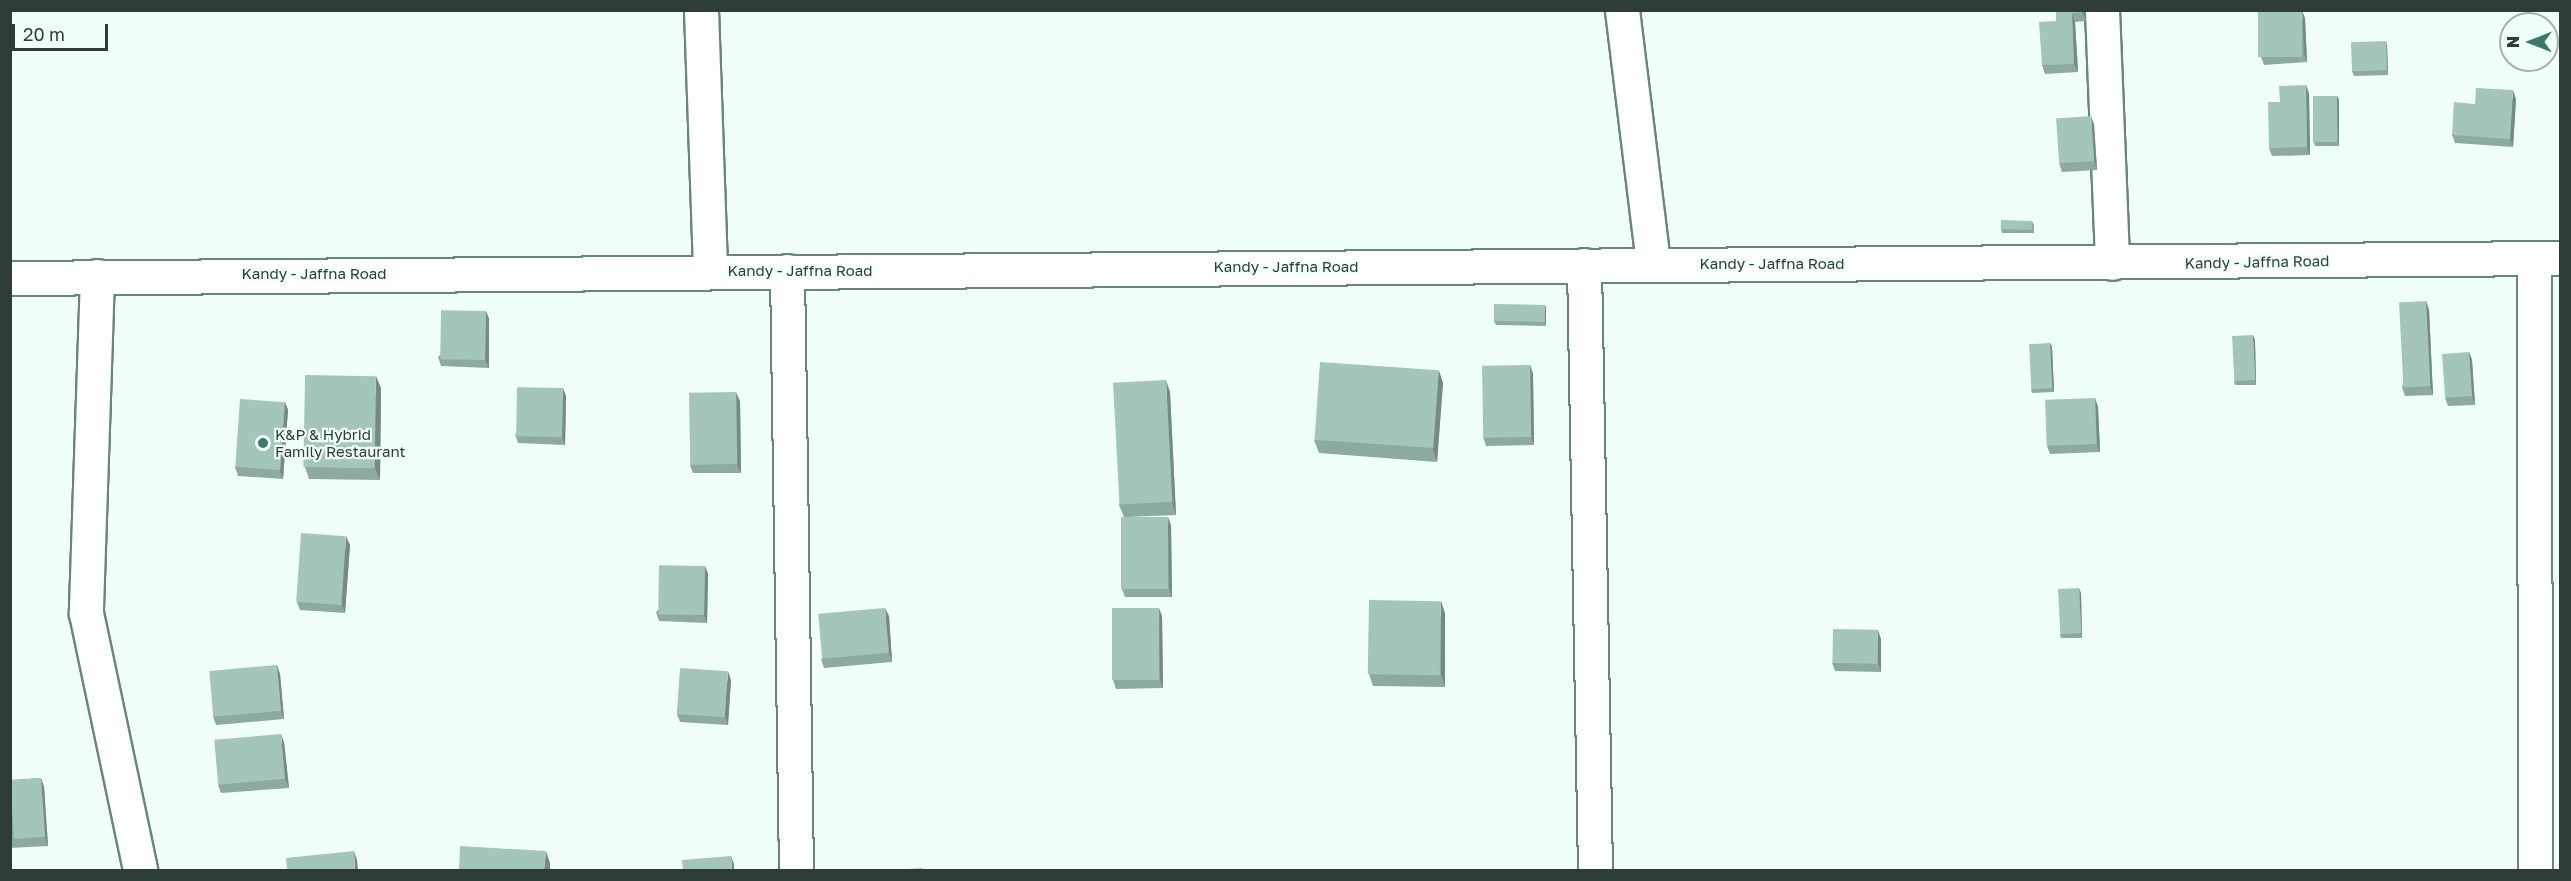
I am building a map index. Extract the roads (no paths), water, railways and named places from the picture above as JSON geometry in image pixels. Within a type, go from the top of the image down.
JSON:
[{"type":"main road","points":[[701,10],[710,271]]},
{"type":"main road","points":[[1622,10],[1653,264]]},
{"type":"main road","points":[[2102,10],[2112,263]]},
{"type":"main road","points":[[2535,870],[2547,258]]},
{"type":"main road","name":"Kandy - Jaffna Road","points":[[10,278],[2547,258]]},
{"type":"main road","points":[[1584,265],[1595,870]]},
{"type":"main road","points":[[787,271],[796,870]]},
{"type":"main road","points":[[97,276],[86,613],[140,870]]},
{"type":"place","name":"K&P & Hybrid Family Restaurant","points":[[263,443]]}]
